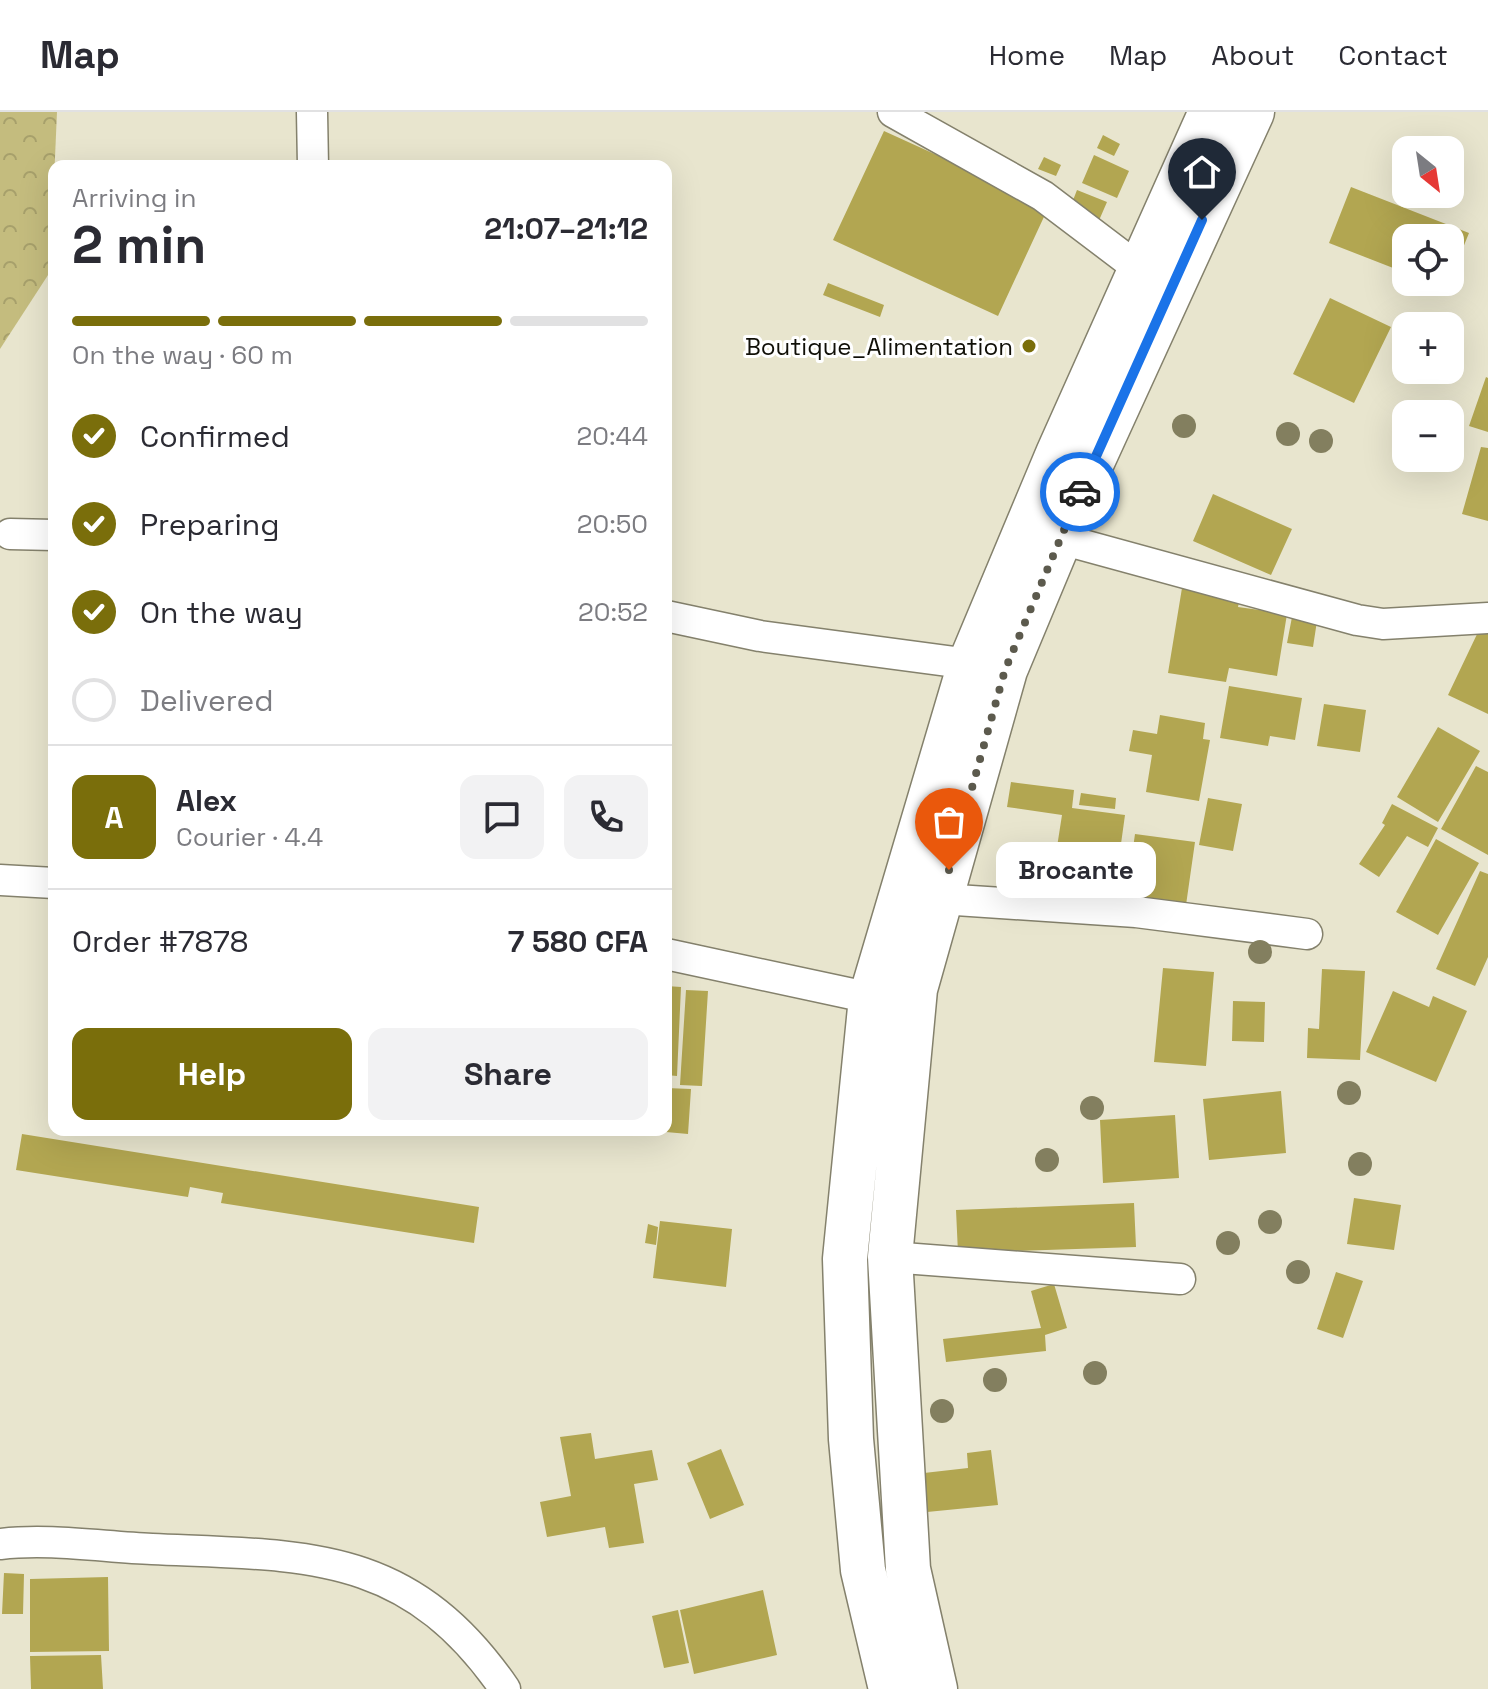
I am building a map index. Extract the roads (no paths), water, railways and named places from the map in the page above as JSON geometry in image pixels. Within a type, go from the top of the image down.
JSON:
[{"type":"main road","points":[[891,1689],[863,1570],[851,1439],[845,1259],[871,998],[970,664],[1058,454],[1211,112]]},
{"type":"main road","points":[[935,1689],[908,1569],[890,1257],[915,989],[1005,670],[1091,464],[1252,112]]},
{"type":"street","points":[[312,112],[313,160]]},
{"type":"street","points":[[893,112],[1043,196],[1142,271]]},
{"type":"street","points":[[10,534],[48,535]]},
{"type":"street","points":[[1061,539],[1123,559],[1357,620],[1383,624],[1488,618]]},
{"type":"street","points":[[672,617],[760,636],[970,664]]},
{"type":"street","points":[[0,880],[48,883]]},
{"type":"street","points":[[941,899],[1136,912],[1307,934]]},
{"type":"street","points":[[672,955],[871,998]]},
{"type":"street","points":[[890,1257],[1180,1279]]},
{"type":"street","points":[[0,1544],[302,1556],[378,1576],[440,1615],[505,1689]]},
{"type":"place","name":"Boutique_Alimentation","points":[[1029,346]]},
{"type":"place","name":"Brocante","points":[[949,870]]}]
